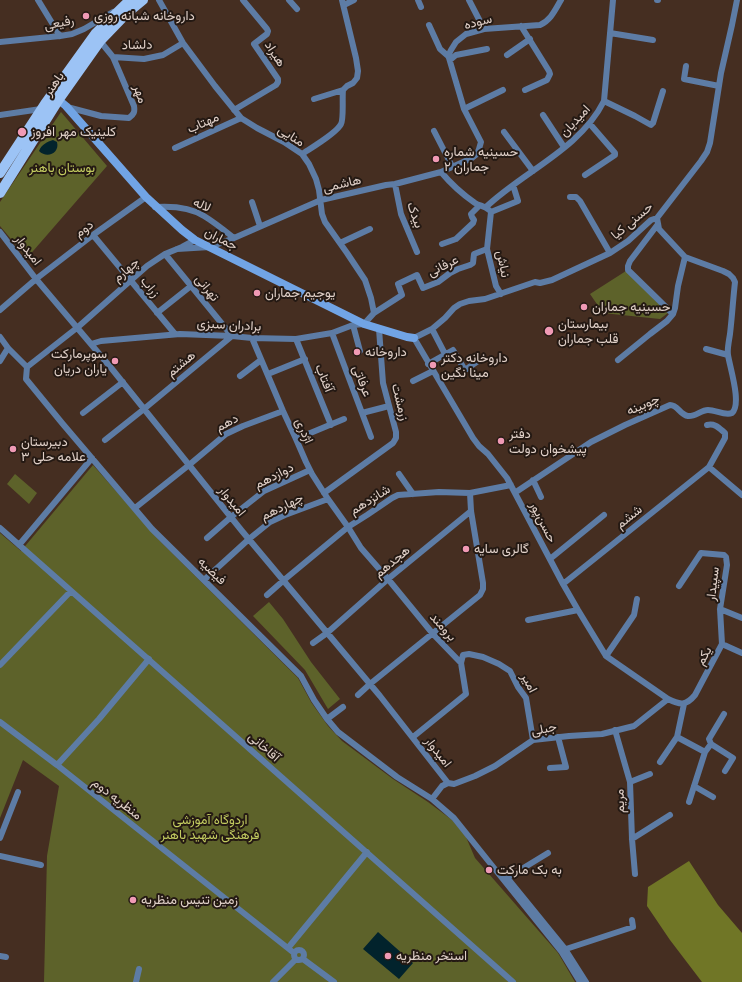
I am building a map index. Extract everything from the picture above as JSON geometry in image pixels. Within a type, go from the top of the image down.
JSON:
[{"type":"main road","name":"باهنر","points":[[0,172],[41,109],[59,100],[96,33],[130,0]]},
{"type":"main road","name":"باهنر","points":[[0,193],[59,100],[100,41],[126,14],[143,0]]},
{"type":"main road","name":"جماران","points":[[59,100],[155,207],[195,240],[364,324],[414,338]]},
{"type":"street","points":[[38,0],[60,36]]},
{"type":"street","name":"منایی","points":[[159,0],[183,43],[241,118],[302,154],[309,164],[316,179],[324,222],[365,280],[374,313]]},
{"type":"street","name":"هیراد","points":[[234,110],[276,86],[278,82],[278,79],[254,44],[267,34],[268,31],[243,0]]},
{"type":"street","points":[[289,0],[297,9]]},
{"type":"street","points":[[314,99],[343,90],[357,78],[358,71],[356,58],[343,3],[354,0]]},
{"type":"street","points":[[418,0],[421,7]]},
{"type":"street","points":[[469,0],[484,29]]},
{"type":"street","name":"سوده","points":[[449,58],[456,42],[466,34],[484,29],[540,25],[546,22],[561,0]]},
{"type":"street","name":"امیدیان","points":[[486,207],[564,147],[590,124],[598,113],[604,101],[613,0]]},
{"type":"street","name":"حسنی کیا","points":[[414,338],[432,329],[460,304],[469,301],[485,300],[535,282],[540,283],[552,280],[610,253],[628,241],[650,220],[658,221],[707,152],[710,143],[719,86],[737,0]]},
{"type":"street","name":"رفیعی","points":[[0,42],[72,34],[118,10]]},
{"type":"street","points":[[429,25],[440,49],[449,58],[464,109],[503,90]]},
{"type":"street","points":[[521,26],[549,70],[550,74],[547,80],[525,90]]},
{"type":"street","points":[[610,33],[653,40]]},
{"type":"street","points":[[506,55],[530,39]]},
{"type":"street","name":"مهر","points":[[59,100],[101,116],[129,118],[133,115],[134,106],[113,56],[100,41]]},
{"type":"street","name":"دلشاد","points":[[113,56],[144,58],[163,55],[183,43]]},
{"type":"street","points":[[449,58],[487,48]]},
{"type":"street","points":[[686,66],[684,79],[719,86]]},
{"type":"street","points":[[302,154],[319,143],[342,124],[343,90]]},
{"type":"street","points":[[604,101],[651,124],[653,123],[663,91]]},
{"type":"street","points":[[0,115],[41,109]]},
{"type":"street","name":"هاشمی","points":[[177,249],[210,247],[321,200],[442,172],[452,166],[472,158],[477,154],[481,142],[464,109]]},
{"type":"street","points":[[543,115],[564,147]]},
{"type":"street","name":"مهتاب","points":[[175,148],[241,118]]},
{"type":"street","points":[[585,175],[615,155],[615,153],[590,124]]},
{"type":"street","points":[[434,131],[452,166]]},
{"type":"street","points":[[504,132],[533,171]]},
{"type":"street","points":[[442,172],[464,196],[479,206],[486,207],[491,212],[518,201],[513,185]]},
{"type":"street","name":"بیدک","points":[[395,184],[401,214],[417,252]]},
{"type":"street","name":"دوم","points":[[0,310],[36,279],[146,197]]},
{"type":"street","points":[[570,197],[576,198],[580,201],[610,253]]},
{"type":"street","points":[[252,202],[260,226]]},
{"type":"street","name":"لاله","points":[[155,207],[168,206],[196,212],[203,215],[234,238]]},
{"type":"street","points":[[442,244],[456,239],[474,223],[472,214],[479,206]]},
{"type":"street","name":"نیاش","points":[[491,212],[487,249],[496,286],[501,294]]},
{"type":"street","points":[[658,221],[630,260],[628,270],[673,314]]},
{"type":"street","name":"چوبینه","points":[[516,492],[591,442],[670,405],[676,406],[688,416],[706,410],[714,410],[728,414],[733,412],[736,408],[738,403],[737,385],[728,355],[735,282],[730,274],[685,257],[659,229],[658,221]]},
{"type":"street","points":[[340,244],[370,229]]},
{"type":"street","name":"امیدوار","points":[[0,232],[36,279],[78,327],[231,517],[413,737],[445,785]]},
{"type":"street","name":"زراب","points":[[93,236],[131,280],[174,334]]},
{"type":"street","name":"چهارم","points":[[27,368],[78,327],[147,266],[165,254],[195,240]]},
{"type":"street","name":"عرفانی","points":[[364,324],[374,313],[402,296],[398,284],[417,275],[423,288],[433,284],[458,269],[470,265],[474,254],[487,249]]},
{"type":"street","name":"تهرانی","points":[[165,254],[232,336]]},
{"type":"street","points":[[618,360],[667,321],[673,314],[676,308],[678,286],[685,257]]},
{"type":"street","points":[[157,313],[191,286]]},
{"type":"street","name":"برادران سبزی","points":[[91,344],[101,341],[174,334],[296,339],[332,332],[353,325],[364,324]]},
{"type":"street","points":[[353,325],[360,351]]},
{"type":"street","name":"زرمشت","points":[[326,496],[393,443],[396,438],[396,432],[383,383],[379,328]]},
{"type":"street","points":[[432,329],[446,354]]},
{"type":"street","name":"عرفاتی","points":[[332,332],[371,437]]},
{"type":"street","name":"هشتم","points":[[105,440],[232,336]]},
{"type":"street","name":"فیضیه","points":[[0,337],[27,368],[26,379],[152,529],[301,676],[314,700],[338,732],[397,777],[433,797]]},
{"type":"street","name":"اژدری","points":[[252,338],[310,470],[348,527]]},
{"type":"street","name":"حسن‌پور","points":[[414,338],[428,364],[474,438],[503,472],[516,492],[563,584],[606,656],[668,699]]},
{"type":"street","name":"آفتاب","points":[[296,339],[331,425]]},
{"type":"street","points":[[0,361],[8,348]]},
{"type":"street","points":[[706,349],[728,355]]},
{"type":"street","points":[[428,364],[453,350],[465,370],[478,362]]},
{"type":"street","points":[[268,374],[305,359]]},
{"type":"street","points":[[240,376],[261,360]]},
{"type":"street","points":[[413,381],[433,371]]},
{"type":"street","points":[[83,413],[123,382]]},
{"type":"street","points":[[362,413],[389,406]]},
{"type":"street","name":"دهم","points":[[135,508],[226,434],[283,411]]},
{"type":"street","points":[[296,439],[344,419]]},
{"type":"street","points":[[707,425],[712,424],[725,433],[725,438],[709,467],[742,495]]},
{"type":"street","points":[[19,545],[92,458]]},
{"type":"street","name":"ششم","points":[[563,584],[709,467]]},
{"type":"street","name":"دوازدهم","points":[[207,538],[264,491],[310,470]]},
{"type":"street","points":[[399,474],[413,494]]},
{"type":"street","points":[[534,480],[541,497]]},
{"type":"street","name":"شانزدهم","points":[[267,595],[348,527],[398,495],[439,492],[470,494],[511,485]]},
{"type":"street","points":[[358,695],[480,595],[483,589],[483,582],[470,494]]},
{"type":"street","name":"چهاردهم","points":[[204,580],[249,538],[270,522],[326,496]]},
{"type":"street","name":"هجدهم","points":[[313,643],[327,633],[388,579],[472,511]]},
{"type":"street","points":[[550,559],[604,515]]},
{"type":"street","name":"برومند","points":[[348,527],[361,548],[433,634],[461,663]]},
{"type":"street","name":"آقاخانی","points":[[0,528],[513,982]]},
{"type":"street","name":"سپیدار","points":[[679,586],[701,553],[724,555],[726,557],[727,565],[720,609],[742,618]]},
{"type":"street","points":[[0,665],[71,591]]},
{"type":"street","points":[[606,656],[634,615],[637,599]]},
{"type":"street","name":"یکم","points":[[684,704],[691,700],[695,695],[722,644],[720,609]]},
{"type":"street","points":[[528,620],[578,610]]},
{"type":"street","points":[[722,644],[742,653]]},
{"type":"street","name":"امیر","points":[[461,663],[463,656],[469,654],[484,657],[510,671],[518,687],[526,698],[533,740]]},
{"type":"street","points":[[57,766],[99,719],[149,659]]},
{"type":"street","points":[[413,737],[466,694],[461,663]]},
{"type":"street","points":[[660,762],[677,737],[684,704],[675,703],[668,699]]},
{"type":"street","name":"جبلی","points":[[445,785],[454,784],[495,766],[533,740],[602,734],[634,726],[668,699]]},
{"type":"street","points":[[327,719],[343,707]]},
{"type":"street","points":[[724,714],[709,739],[711,744],[733,758],[725,771]]},
{"type":"street","name":"منظریه دوم","points":[[0,722],[288,948],[295,956]]},
{"type":"street","name":"مریم","points":[[615,730],[630,782],[635,874]]},
{"type":"street","points":[[550,768],[566,767],[558,737]]},
{"type":"street","points":[[677,737],[705,752]]},
{"type":"street","points":[[689,802],[705,752],[711,744]]},
{"type":"street","points":[[630,782],[650,774]]},
{"type":"street","points":[[445,785],[433,797],[456,816],[507,878],[586,982]]},
{"type":"street","points":[[694,786],[713,797]]},
{"type":"street","points":[[0,838],[18,792]]},
{"type":"street","points":[[632,839],[670,815]]},
{"type":"street","points":[[456,816],[490,863],[563,950],[580,982]]},
{"type":"street","points":[[288,948],[367,852]]},
{"type":"street","points":[[507,878],[548,853]]},
{"type":"street","points":[[0,856],[42,865]]},
{"type":"street","points":[[563,950],[633,927],[632,920]]},
{"type":"street","points":[[272,982],[295,956],[298,960],[303,959],[334,982]]},
{"type":"street","points":[[136,982],[139,969]]},
{"type":"green space","name":"بوستان باهنر","points":[[61,112],[107,166],[27,258],[0,226],[0,202]]},
{"type":"green space","points":[[626,271],[668,313],[660,319],[603,313],[590,294]]},
{"type":"green space","name":"اردوگاه آموزشی فرهنگی شهید باهنر","points":[[93,465],[159,540],[298,678],[311,702],[328,726],[342,741],[452,820],[466,837],[475,858],[558,953],[575,982],[44,982],[47,856],[59,786],[23,760],[0,818],[0,533],[21,551]]},
{"type":"green space","points":[[15,474],[37,493],[29,504],[7,484]]},
{"type":"green space","points":[[269,602],[283,619],[311,662],[340,699],[328,709],[305,670],[253,616]]},
{"type":"green space","points":[[689,861],[718,905],[742,933],[742,982],[702,982],[670,940],[647,906],[648,887]]},
{"type":"water","points":[[53,140],[57,142],[57,149],[55,152],[46,155],[39,151],[45,144]]},
{"type":"water","name":"استخر منظریه","points":[[378,932],[413,963],[399,979],[363,949]]},
{"type":"place","name":"داروخانه شبانه روزی","points":[[86,16]]},
{"type":"place","name":"کلینیک مهر افروز","points":[[22,132]]},
{"type":"place","name":"حسینیه شماره ۲ جماران","points":[[436,159]]},
{"type":"place","name":"یوجیم جماران","points":[[257,293]]},
{"type":"place","name":"حسینیه جماران","points":[[584,307]]},
{"type":"place","name":"بیمارستان قلب جماران","points":[[549,331]]},
{"type":"place","name":"داروخانه","points":[[357,352]]},
{"type":"place","name":"سوپرمارکت یاران دریان","points":[[115,361]]},
{"type":"place","name":"داروخانه دکتر مینا نگین","points":[[433,365]]},
{"type":"place","name":"دفتر پیشخوان دولت","points":[[501,441]]},
{"type":"place","name":"دبیرستان علامه حلی ۳","points":[[13,449]]},
{"type":"place","name":"گالری سایه","points":[[466,549]]},
{"type":"place","name":"به بک مارکت","points":[[489,870]]},
{"type":"place","name":"زمین تنیس منظریه","points":[[133,900]]},
{"type":"place","name":"استخر منظریه","points":[[388,956]]}]
